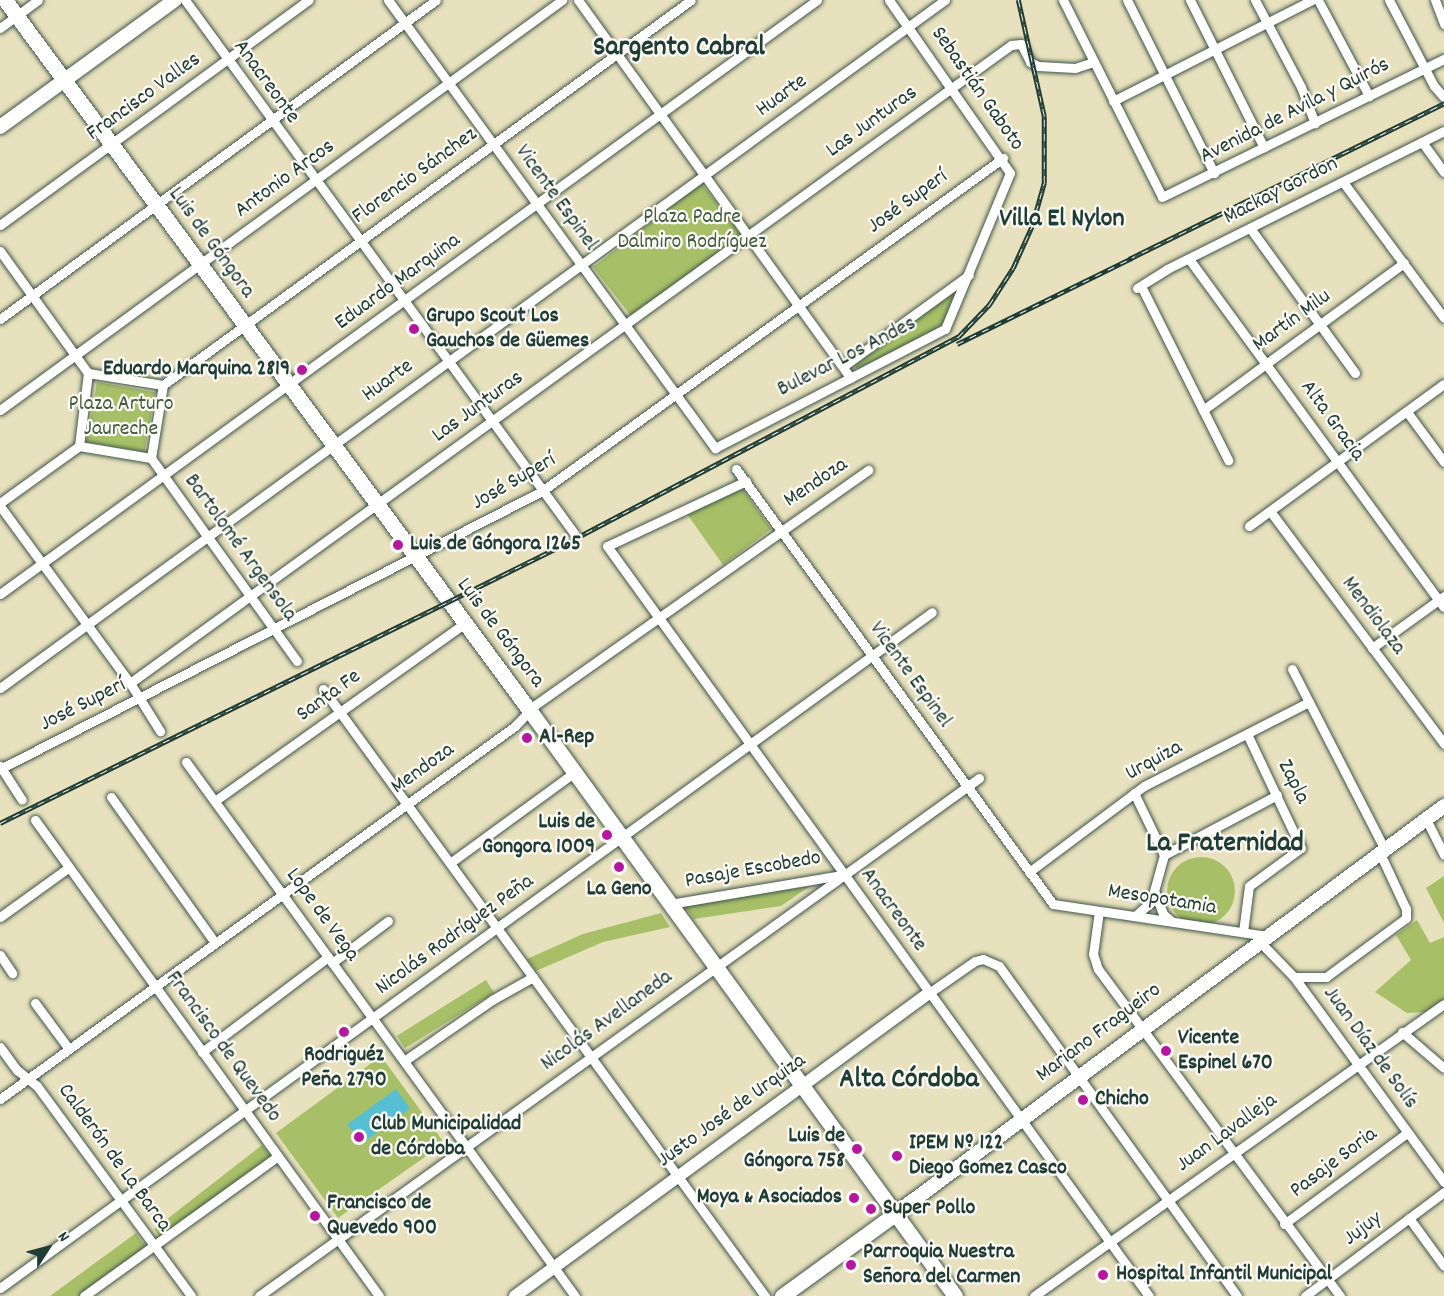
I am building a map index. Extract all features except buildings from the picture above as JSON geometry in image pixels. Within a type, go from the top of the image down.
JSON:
[{"type":"main road","name":"Luis de Góngora","points":[[5,0],[287,386],[575,772],[955,1296]]},
{"type":"main road","points":[[0,127],[176,0]]},
{"type":"main road","name":"Mariano Fragueiro","points":[[782,1296],[1263,938],[1384,855],[1444,806]]},
{"type":"street","points":[[0,28],[38,0]]},
{"type":"street","name":"Anacreonte","points":[[185,0],[270,121],[574,533]]},
{"type":"street","name":"Francisco Valles","points":[[0,225],[309,0]]},
{"type":"street","name":"Vicente Espinel","points":[[388,0],[715,448]]},
{"type":"street","points":[[0,318],[436,0]]},
{"type":"street","name":"Antonio Arcos","points":[[0,410],[562,0]]},
{"type":"street","points":[[578,0],[845,365],[851,378]]},
{"type":"street","name":"Florencio Sánchez","points":[[163,385],[691,0]]},
{"type":"street","name":"Eduardo Marquina","points":[[0,594],[404,303],[817,0]]},
{"type":"street","name":"Sebastián Gaboto","points":[[889,0],[1003,158],[1011,173]]},
{"type":"street","name":"Huarte","points":[[0,688],[945,0]]},
{"type":"street","points":[[1064,0],[1113,101],[1311,0]]},
{"type":"street","points":[[1127,0],[1214,173]]},
{"type":"street","points":[[1190,0],[1264,148]]},
{"type":"street","points":[[1255,0],[1301,87],[1315,123]]},
{"type":"street","points":[[1318,0],[1369,96]]},
{"type":"street","points":[[1389,0],[1425,68],[1444,97]]},
{"type":"street","points":[[1435,0],[1444,24]]},
{"type":"street","name":"Las Junturas","points":[[130,683],[253,597],[491,421],[1011,45],[1017,43],[1025,48],[1030,62],[1038,66],[1075,68],[1095,62]]},
{"type":"street","name":"Avenida de Avila y Quirós","points":[[1113,101],[1162,197],[1444,59]]},
{"type":"street","name":"Mackay Gordon","points":[[1203,410],[1139,287],[1189,259],[1444,131]]},
{"type":"street","points":[[1422,142],[1444,172]]},
{"type":"street","name":"José Superí","points":[[0,768],[415,559],[542,491],[1003,158]]},
{"type":"street","name":"Bulevar Los Andes","points":[[715,448],[945,328],[1011,173]]},
{"type":"street","points":[[1343,182],[1444,318]]},
{"type":"street","points":[[1250,228],[1354,373]]},
{"type":"street","points":[[0,251],[88,374],[78,446],[0,504],[130,683],[160,731]]},
{"type":"street","name":"Alta Gracia","points":[[1189,259],[1442,601]]},
{"type":"street","name":"Martín Milu","points":[[1203,410],[1404,263]]},
{"type":"street","name":"Bulevar Los Andes","points":[[845,365],[969,274]]},
{"type":"street","points":[[78,446],[151,458],[163,385],[88,374]]},
{"type":"street","points":[[1249,526],[1444,384]]},
{"type":"street","points":[[1203,410],[1228,460]]},
{"type":"street","points":[[1407,412],[1444,462]]},
{"type":"street","name":"Bartolomé Argensola","points":[[151,458],[297,661]]},
{"type":"street","name":"Vicente Espinel","points":[[736,469],[1053,904]]},
{"type":"street","name":"Mendoza","points":[[0,1099],[515,726],[530,711],[659,617],[868,470]]},
{"type":"street","name":"Anacreonte","points":[[746,481],[607,546],[1149,1296]]},
{"type":"street","name":"Mendiolaza","points":[[1270,511],[1444,744]]},
{"type":"street","points":[[1372,648],[1442,601]]},
{"type":"street","name":"Nicolás Rodríguez Peña","points":[[0,1290],[932,612]]},
{"type":"street","name":"Santa Fe","points":[[216,800],[465,623]]},
{"type":"street","points":[[1292,669],[1384,855],[1406,909],[1406,918],[1326,977],[1294,977]]},
{"type":"street","points":[[323,689],[765,1296]]},
{"type":"street","name":"Urquiza","points":[[1029,872],[1134,793],[1309,702]]},
{"type":"street","name":"Zapla","points":[[1243,932],[1249,886],[1301,848],[1247,734]]},
{"type":"street","name":"Lope de Vega","points":[[186,762],[216,800],[574,1296]]},
{"type":"street","points":[[0,768],[22,800]]},
{"type":"street","points":[[450,863],[575,772]]},
{"type":"street","name":"Nicolás Avellaneda","points":[[259,1296],[979,778]]},
{"type":"street","points":[[1134,793],[1164,855],[1151,902],[1135,916]]},
{"type":"street","points":[[1164,855],[1277,795]]},
{"type":"street","points":[[111,797],[214,944]]},
{"type":"street","points":[[1426,819],[1444,855]]},
{"type":"street","name":"Francisco de Quevedo","points":[[35,820],[379,1296]]},
{"type":"street","points":[[0,916],[68,868]]},
{"type":"street","name":"Pasaje Escobedo","points":[[670,904],[843,874]]},
{"type":"street","points":[[1155,892],[1163,914],[1172,922]]},
{"type":"street","name":"Mesopotamia","points":[[1053,904],[1243,932],[1263,938]]},
{"type":"street","points":[[1099,910],[1093,962],[1326,1281],[1340,1296]]},
{"type":"street","points":[[202,1052],[388,921]]},
{"type":"street","name":"Juan Díaz de Solís","points":[[1263,938],[1444,1182]]},
{"type":"street","points":[[0,955],[12,973]]},
{"type":"street","name":"Justo José de Urquiza","points":[[515,1296],[975,961],[987,960],[999,966],[1078,1076]]},
{"type":"street","points":[[404,1061],[492,1000],[533,977]]},
{"type":"street","points":[[34,1003],[69,1049]]},
{"type":"street","name":"Juan Lavalleja","points":[[1034,1296],[1355,1064],[1444,1004]]},
{"type":"street","points":[[1402,1032],[1444,1068]]},
{"type":"street","name":"Calderón de La Barca","points":[[0,1047],[27,1079],[37,1086],[191,1296]]},
{"type":"street","points":[[1078,1076],[1237,1296]]},
{"type":"street","name":"Pasaje Soria","points":[[1284,1224],[1407,1133]]},
{"type":"street","points":[[84,1296],[278,1156]]},
{"type":"street","name":"Jujuy","points":[[1305,1296],[1444,1192]]},
{"type":"street","points":[[1409,1218],[1444,1266]]},
{"type":"street","points":[[0,1290],[3,1296]]},
{"type":"green space","name":"Plaza Padre Dalmiro Rodríguez","points":[[701,183],[741,234],[633,319],[593,267]]},
{"type":"green space","points":[[955,290],[944,328],[858,369],[854,366]]},
{"type":"green space","name":"Plaza Arturo Jaureche","points":[[97,382],[155,392],[145,452],[86,442]]},
{"type":"green space","points":[[742,488],[771,529],[723,565],[687,514]]},
{"type":"green space","points":[[1194,857],[1208,857],[1220,862],[1230,872],[1235,891],[1230,910],[1220,920],[1208,925],[1194,925],[1182,920],[1172,910],[1167,898],[1167,884],[1172,872],[1182,862]]},
{"type":"green space","points":[[1444,876],[1444,923],[1426,888]]},
{"type":"green space","points":[[810,886],[781,906],[694,919],[684,906]]},
{"type":"green space","points":[[661,913],[670,927],[603,942],[536,971],[527,959],[583,934]]},
{"type":"green space","points":[[1417,920],[1430,943],[1444,937],[1444,999],[1425,1012],[1407,1013],[1375,992],[1411,960],[1396,935]]},
{"type":"green space","points":[[486,980],[494,993],[405,1048],[397,1036]]},
{"type":"green space","name":"Club Municipalidad de Córdoba","points":[[381,1056],[442,1140],[442,1145],[338,1218],[276,1133]]},
{"type":"green space","points":[[262,1145],[273,1159],[165,1244],[154,1229]]},
{"type":"green space","points":[[136,1233],[148,1250],[84,1296],[50,1296]]},
{"type":"water","points":[[396,1089],[410,1108],[362,1144],[347,1124]]},
{"type":"railway","points":[[0,823],[561,546],[958,337],[989,305],[1013,268],[1032,226],[1044,183],[1044,116],[1018,0]]},
{"type":"railway","points":[[1129,259],[1444,103]]},
{"type":"railway","points":[[957,344],[1132,258]]},
{"type":"place","name":"Grupo Scout Los Gauchos de Güemes","points":[[414,329]]},
{"type":"place","name":"Eduardo Marquina 2819","points":[[302,370]]},
{"type":"place","name":"Luis de Góngora 1265","points":[[398,545]]},
{"type":"place","name":"Al-Rep","points":[[527,738]]},
{"type":"place","name":"Luis de Gongora 1009","points":[[607,835]]},
{"type":"place","name":"La Geno","points":[[619,867]]},
{"type":"place","name":"Rodriguéz Peña 2790","points":[[344,1032]]},
{"type":"place","name":"Vicente Espinel 670","points":[[1166,1051]]},
{"type":"place","name":"Chicho","points":[[1083,1100]]},
{"type":"place","name":"Club Municipalidad de Córdoba","points":[[359,1137]]},
{"type":"place","name":"Luis de Góngora 758","points":[[857,1149]]},
{"type":"place","name":"IPEM Nº 122 Diego Gomez Casco","points":[[897,1156]]},
{"type":"place","name":"Moya & Asociados","points":[[854,1198]]},
{"type":"place","name":"Super Pollo","points":[[871,1209]]},
{"type":"place","name":"Francisco de Quevedo 900","points":[[315,1216]]},
{"type":"place","name":"Parroquia Nuestra Señora del Carmen","points":[[851,1265]]},
{"type":"place","name":"Hospital Infantil Municipal","points":[[1103,1275]]},
{"type":"district","name":"Sargento Cabral","points":[[679,49]]},
{"type":"district","name":"Villa El Nylon","points":[[1062,220]]},
{"type":"district","name":"La Fraternidad","points":[[1225,845]]},
{"type":"district","name":"Alta Córdoba","points":[[909,1081]]}]
